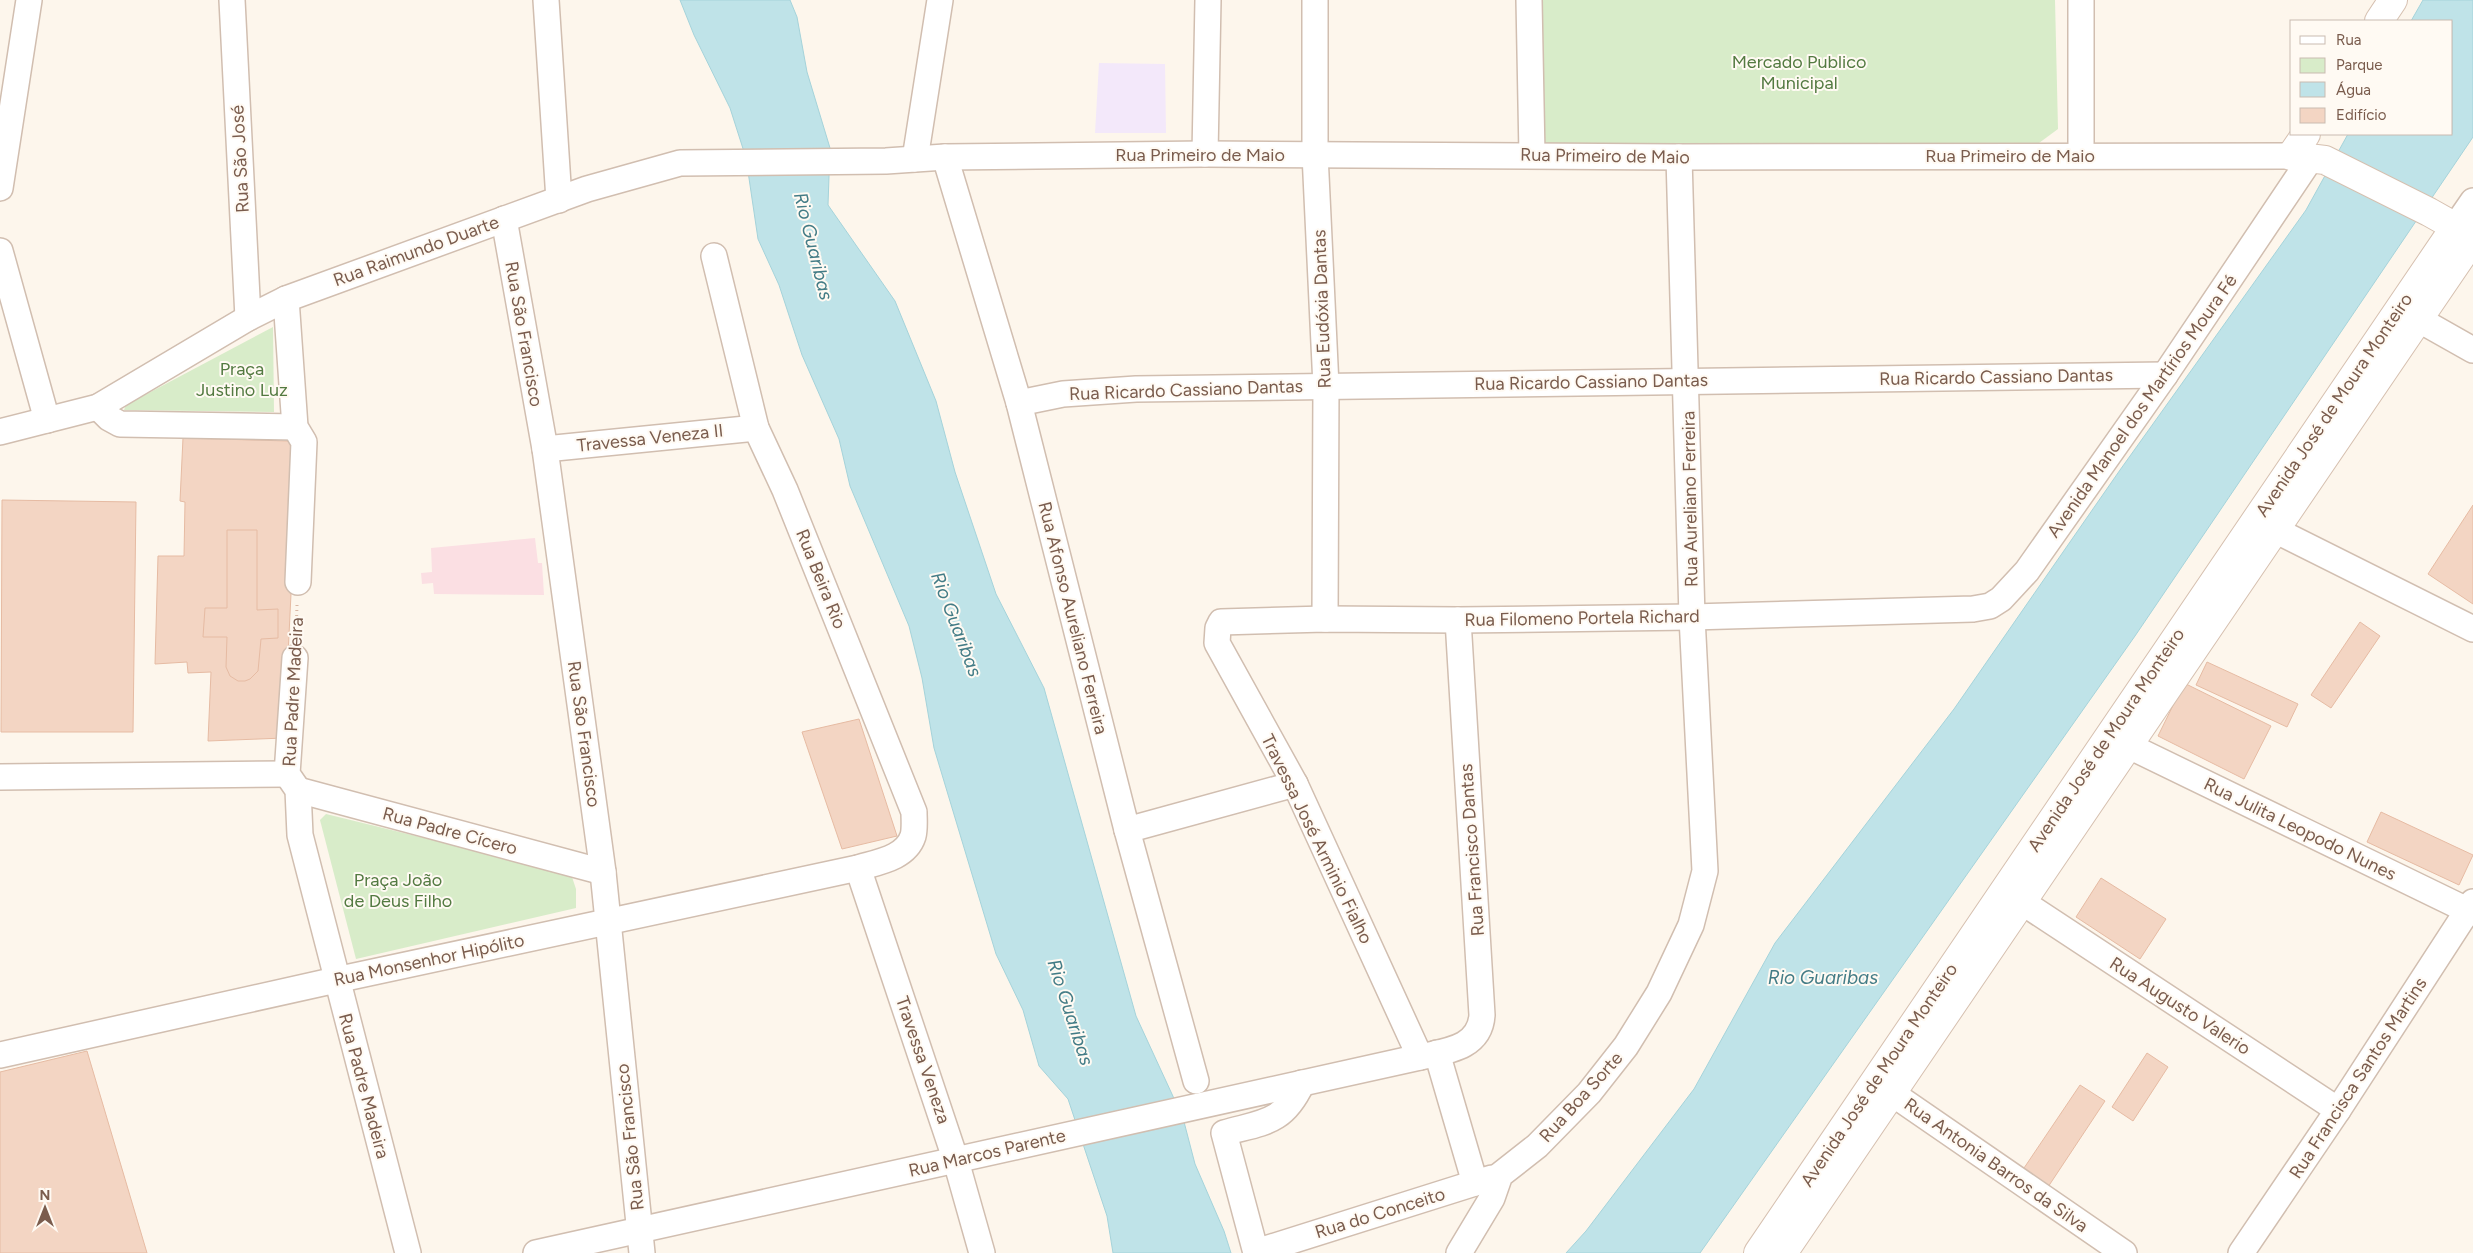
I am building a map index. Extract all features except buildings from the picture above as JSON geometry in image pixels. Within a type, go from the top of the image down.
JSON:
[{"type":"main road","points":[[2380,20],[2393,0]]},
{"type":"main road","points":[[2308,152],[2429,212],[2467,234]]},
{"type":"main road","name":"Avenida José de Moura Monteiro","points":[[1783,1253],[1893,1094],[2127,745],[2418,319],[2467,234]]},
{"type":"main road","name":"Avenida José de Moura Monteiro","points":[[1758,1253],[2467,234]]},
{"type":"street","points":[[0,188],[10,61],[29,0]]},
{"type":"street","name":"Rua São José","points":[[232,0],[248,318]]},
{"type":"street","points":[[546,0],[559,200]]},
{"type":"street","points":[[915,159],[940,0]]},
{"type":"street","points":[[1205,154],[1208,0]]},
{"type":"street","name":"Rua Eudóxia Dantas","points":[[1315,0],[1315,154],[1326,386],[1325,619]]},
{"type":"street","points":[[1529,0],[1532,155]]},
{"type":"street","points":[[2081,0],[2081,156]]},
{"type":"street","name":"Rua Primeiro de Maio","points":[[587,189],[680,163],[886,162],[945,158],[1205,154],[1678,157],[2081,156],[2308,152]]},
{"type":"street","name":"Avenida Manoel dos Martírios Moura Fé","points":[[1943,611],[1990,606],[2002,600],[2027,571],[2164,375],[2308,152]]},
{"type":"street","name":"Rua Aureliano Ferreira","points":[[1678,157],[1687,380],[1692,617],[1705,871]]},
{"type":"street","name":"Rua Afonso Aureliano Ferreira","points":[[945,158],[1019,403],[1127,830],[1196,1081]]},
{"type":"street","name":"Rua Raimundo Duarte","points":[[0,432],[98,407],[248,318],[286,299],[587,189]]},
{"type":"street","points":[[2467,234],[2473,201]]},
{"type":"street","name":"Rua São Francisco","points":[[504,219],[544,449],[603,872],[641,1242]]},
{"type":"street","points":[[0,252],[47,420]]},
{"type":"street","name":"Rua Beira Rio","points":[[714,256],[756,428],[785,490],[914,812],[914,835],[906,849],[891,858],[858,868]]},
{"type":"street","points":[[286,299],[295,427],[304,442],[298,582]]},
{"type":"street","points":[[2418,319],[2473,350]]},
{"type":"street","name":"Rua Ricardo Cassiano Dantas","points":[[1019,403],[1098,390],[1687,380],[2164,375]]},
{"type":"street","points":[[98,407],[109,418],[120,424],[295,427]]},
{"type":"street","name":"Travessa Veneza II","points":[[544,449],[756,428]]},
{"type":"street","points":[[2275,530],[2473,629]]},
{"type":"street","name":"Rua Filomeno Portela Richard","points":[[1222,622],[1325,619],[1458,620],[1692,617],[1943,611]]},
{"type":"street","name":"Rua Francisco Dantas","points":[[1428,1055],[1464,1044],[1475,1038],[1482,1025],[1458,620]]},
{"type":"street","name":"Travessa José Arminio Fialho","points":[[1222,622],[1218,628],[1217,643],[1295,784],[1428,1055],[1475,1183]]},
{"type":"street","name":"Rua Padre Madeira","points":[[295,658],[292,782],[300,836],[408,1253]]},
{"type":"street","name":"Rua Julita Leopodo Nunes","points":[[2127,745],[2471,908]]},
{"type":"street","name":"Rua Padre Cícero","points":[[0,777],[292,782],[603,872]]},
{"type":"street","points":[[1127,830],[1295,784]]},
{"type":"street","name":"Rua Monsenhor Hipólito","points":[[0,1055],[336,980],[609,923],[858,868]]},
{"type":"street","name":"Travessa Veneza","points":[[858,868],[956,1160],[982,1253]]},
{"type":"street","name":"Rua Boa Sorte","points":[[1500,1175],[1537,1146],[1589,1093],[1626,1046],[1659,993],[1691,925],[1705,871]]},
{"type":"street","name":"Rua Augusto Valerio","points":[[2022,902],[2338,1110]]},
{"type":"street","name":"Rua Francisca Santos Martins","points":[[2241,1253],[2471,908]]},
{"type":"street","name":"Rua Marcos Parente","points":[[536,1253],[641,1242],[956,1160],[1428,1055]]},
{"type":"street","points":[[1256,1253],[1224,1133],[1275,1119],[1293,1103],[1302,1083]]},
{"type":"street","name":"Rua Antonia Barros da Silva","points":[[1893,1094],[2124,1253]]},
{"type":"street","points":[[1475,1183],[1500,1175]]},
{"type":"street","points":[[1459,1253],[1492,1198],[1500,1175]]},
{"type":"street","name":"Rua do Conceito","points":[[1256,1253],[1475,1183]]},
{"type":"path","name":"Rua Padre Madeira","points":[[295,658],[298,582]]},
{"type":"shaded area","points":[[1099,63],[1165,64],[1166,133],[1095,133]]},
{"type":"shaded area","points":[[535,538],[538,563],[542,563],[544,595],[434,594],[433,583],[422,584],[421,573],[432,572],[431,548]]},
{"type":"green space","name":"Mercado Publico Municipal","points":[[1539,0],[2055,0],[2058,129],[2039,143],[1542,145]]},
{"type":"green space","name":"Praça Justino Luz","points":[[273,327],[274,412],[124,410],[126,405]]},
{"type":"green space","name":"Praça João de Deus Filho","points":[[326,814],[571,874],[576,889],[576,908],[356,959],[320,820]]},
{"type":"water","name":"Rio Guaribas","points":[[680,0],[790,0],[797,17],[807,72],[830,148],[828,205],[895,301],[936,401],[955,472],[996,594],[1044,688],[1136,1016],[1183,1118],[1195,1164],[1224,1231],[1231,1253],[1113,1253],[1107,1216],[1068,1099],[1039,1066],[1023,1010],[996,954],[934,748],[922,678],[909,626],[850,486],[839,439],[802,355],[779,285],[758,239],[746,158],[730,108],[694,35]]},
{"type":"water","name":"Rio Guaribas","points":[[2423,0],[2473,0],[2473,137],[2135,636],[1700,1253],[1566,1253],[1586,1231],[1694,1089],[1775,943],[1954,709],[2120,470],[2306,210],[2347,135],[2453,135],[2453,20],[2412,20]]}]
